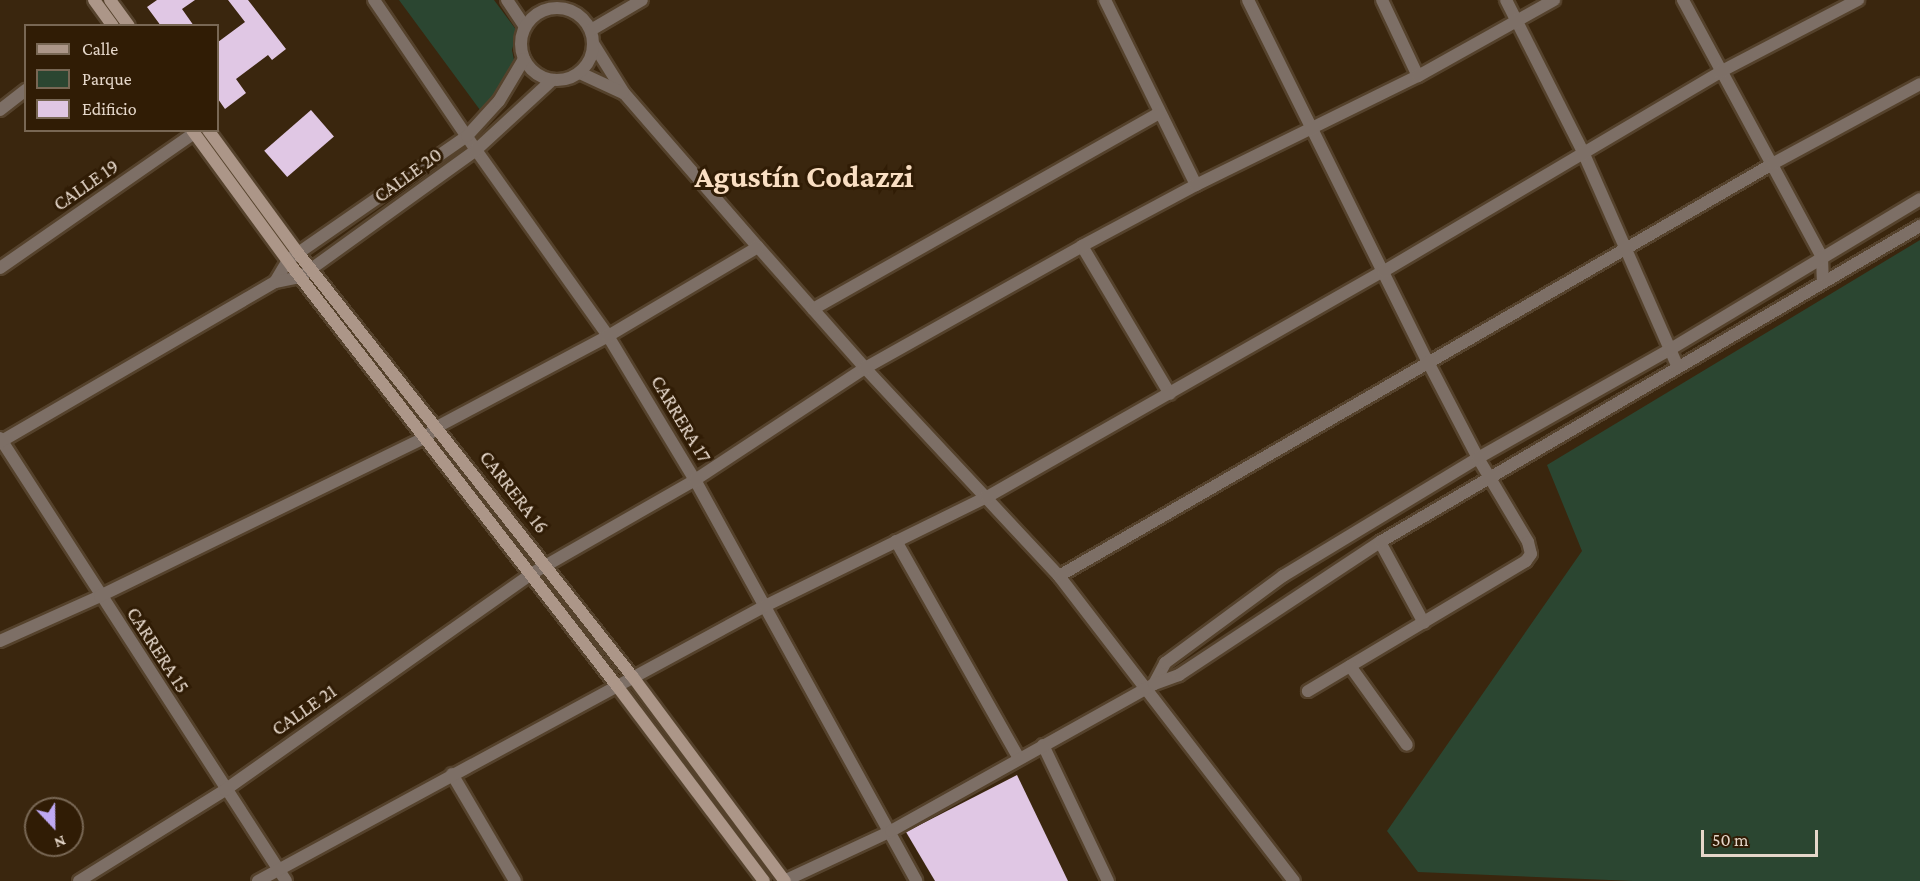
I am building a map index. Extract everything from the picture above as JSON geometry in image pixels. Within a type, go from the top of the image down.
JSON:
[{"type":"main road","points":[[94,0],[113,22]]},
{"type":"main road","points":[[110,0],[113,22]]},
{"type":"main road","name":"CARRERA 16","points":[[193,132],[293,256],[311,269],[547,565],[785,881]]},
{"type":"main road","name":"CARRERA 16","points":[[209,132],[293,256],[300,277],[426,436],[764,881]]},
{"type":"street","name":"CARRERA 17","points":[[374,0],[476,150],[608,336],[695,480],[891,831],[916,881]]},
{"type":"street","points":[[507,0],[525,27]]},
{"type":"street","points":[[572,0],[536,14],[525,27],[521,43],[524,59],[535,73],[552,80],[566,80],[579,73],[590,61],[594,45]]},
{"type":"street","points":[[591,30],[642,0]]},
{"type":"street","points":[[1105,0],[1196,185]]},
{"type":"street","points":[[1248,0],[1428,362],[1478,458],[1528,542],[1531,554],[1526,561],[1308,691]]},
{"type":"street","points":[[1382,0],[1418,76]]},
{"type":"street","points":[[1506,0],[1583,152],[1678,368]]},
{"type":"street","name":"CALLE 21","points":[[79,881],[225,790],[531,574],[695,480],[865,368],[1196,185],[1418,76],[1554,0]]},
{"type":"street","points":[[1683,0],[1720,72],[1774,163],[1822,257],[1823,282]]},
{"type":"street","points":[[258,881],[632,676],[765,606],[987,496],[1384,271],[1720,72],[1857,0]]},
{"type":"street","points":[[551,8],[567,9],[582,16],[591,30],[594,45],[624,93],[865,368],[987,496],[1059,576],[1149,687],[1294,881]]},
{"type":"street","name":"CALLE 20","points":[[275,282],[293,256],[467,136],[499,101],[524,59]]},
{"type":"street","points":[[579,73],[624,93]]},
{"type":"street","name":"CALLE 20","points":[[1,440],[275,282],[300,277],[476,150],[552,80]]},
{"type":"street","points":[[1059,576],[1428,362],[1627,250],[1774,163],[1920,84]]},
{"type":"street","points":[[0,110],[24,92]]},
{"type":"street","points":[[813,309],[1159,113]]},
{"type":"street","name":"CALLE 19","points":[[0,268],[193,132]]},
{"type":"street","points":[[1149,687],[1165,663],[1283,576],[1478,458],[1669,350],[1920,200]]},
{"type":"street","points":[[785,881],[891,831],[1149,687],[1179,675],[1380,542],[1920,226]]},
{"type":"street","points":[[1082,246],[1170,394]]},
{"type":"street","points":[[0,641],[100,596],[426,436],[437,427],[608,336],[758,247]]},
{"type":"street","name":"CARRERA 15","points":[[1,440],[225,790],[286,881]]},
{"type":"street","points":[[896,541],[1019,758]]},
{"type":"street","points":[[1380,542],[1424,623]]},
{"type":"street","points":[[1350,666],[1407,745]]},
{"type":"street","points":[[1043,745],[1108,881]]},
{"type":"street","points":[[452,774],[515,881]]},
{"type":"green space","points":[[399,0],[494,0],[517,31],[512,50],[514,60],[508,82],[483,114]]},
{"type":"green space","points":[[1920,240],[1920,881],[1633,881],[1418,872],[1387,831],[1582,551],[1547,465]]},
{"type":"building","points":[[157,0],[195,0],[182,9],[193,24],[160,24],[147,7]]},
{"type":"building","points":[[228,0],[248,0],[286,49],[272,60],[268,55],[236,79],[246,93],[225,109],[219,100],[219,41],[245,22]]},
{"type":"building","points":[[311,110],[334,136],[287,177],[264,151]]},
{"type":"building","points":[[1017,775],[1068,881],[935,881],[906,832]]},
{"type":"district","name":"Agustín Codazzi","points":[[804,176]]}]
